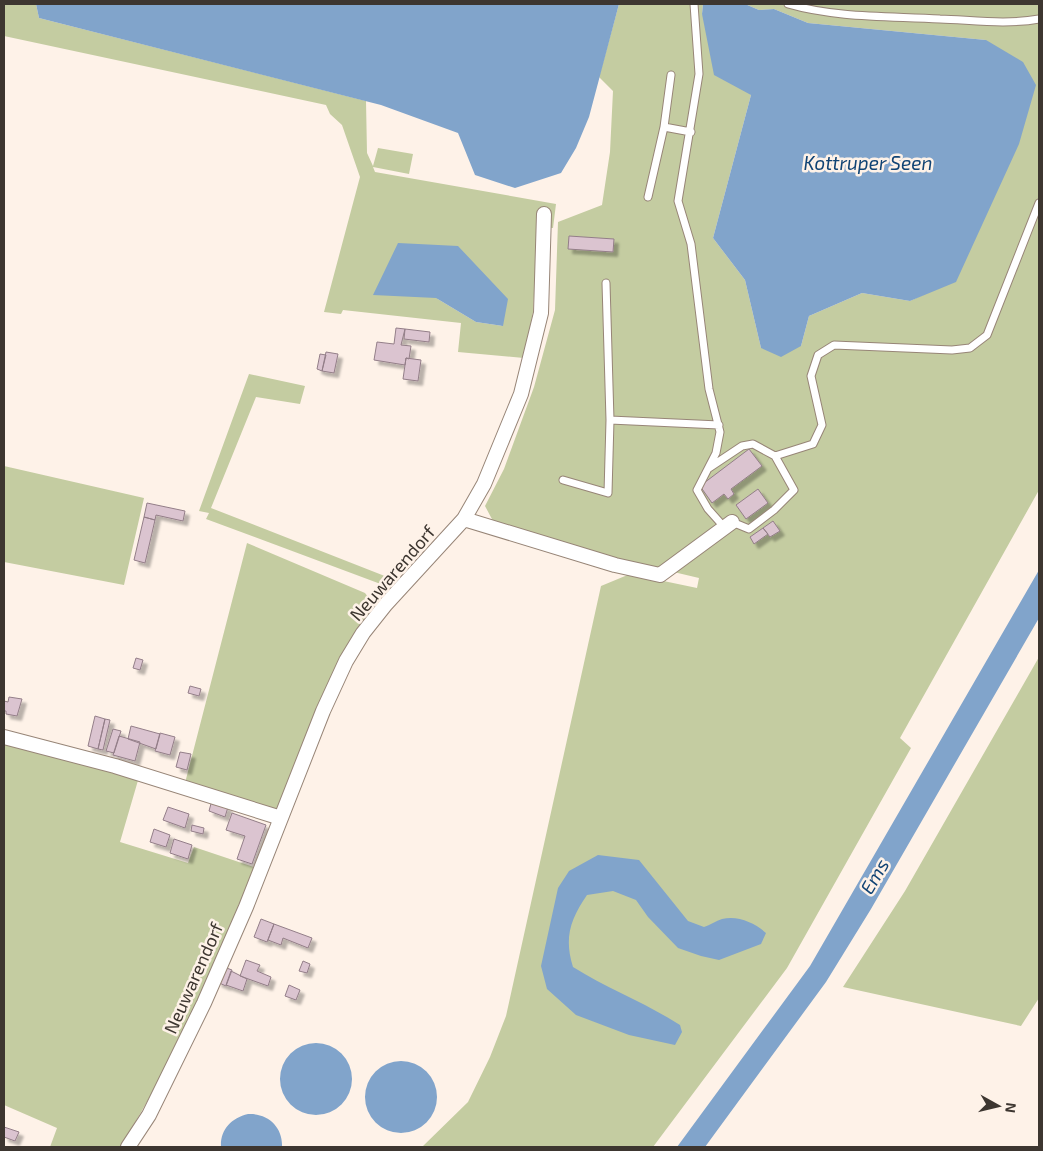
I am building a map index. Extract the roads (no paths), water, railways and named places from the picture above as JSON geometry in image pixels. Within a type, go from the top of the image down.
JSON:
[{"type":"street","name":"Neuwarendorf","points":[[128,1147],[149,1115],[204,1004],[323,711],[346,661],[386,604],[464,519],[484,484],[521,394],[541,313],[544,214]]},
{"type":"street","points":[[464,519],[615,565],[660,575],[728,525]]},
{"type":"street","points":[[4,737],[115,766],[281,818]]},
{"type":"lane","points":[[694,4],[699,74],[691,132],[678,201],[692,244],[709,389],[720,432],[716,453],[707,470],[697,490],[708,509],[728,525],[749,529],[774,510],[794,490],[775,456],[753,444],[742,446],[707,470]]},
{"type":"lane","points":[[788,4],[808,10],[881,16],[1006,22],[1039,20]]},
{"type":"lane","points":[[648,197],[664,128],[671,75]]},
{"type":"lane","points":[[664,128],[691,132]]},
{"type":"lane","points":[[775,456],[813,444],[822,425],[811,376],[818,355],[834,345],[952,350],[970,348],[987,336],[1039,203]]},
{"type":"lane","points":[[563,480],[608,494],[610,420],[606,283]]},
{"type":"lane","points":[[610,420],[718,425]]},
{"type":"water","points":[[36,4],[619,4],[589,117],[576,148],[561,173],[515,188],[475,175],[458,133],[381,105],[39,18]]},
{"type":"water","name":"Kottruper Seen","points":[[703,4],[745,4],[759,10],[774,9],[808,23],[986,40],[1023,62],[1036,85],[1019,144],[956,282],[910,301],[862,293],[809,316],[801,346],[781,357],[761,348],[745,280],[713,238],[751,95],[714,75],[702,14]]},
{"type":"water","points":[[398,243],[458,246],[508,299],[503,326],[476,322],[436,298],[373,295]]},
{"type":"water","name":"Ems","points":[[1039,570],[1039,618],[871,909],[826,982],[705,1147],[677,1147],[810,966]]},
{"type":"water","points":[[598,855],[639,860],[688,921],[704,927],[722,919],[734,918],[751,923],[766,933],[761,944],[719,960],[678,948],[648,917],[636,900],[613,891],[587,895],[576,913],[570,930],[569,947],[573,967],[680,1025],[682,1032],[675,1045],[629,1035],[576,1015],[547,989],[541,966],[558,888],[569,871]]},
{"type":"water","points":[[316,1043],[330,1046],[342,1053],[349,1065],[352,1079],[349,1093],[342,1105],[330,1112],[316,1115],[302,1112],[290,1105],[283,1093],[280,1079],[283,1065],[290,1053],[302,1046]]},
{"type":"water","points":[[408,1061],[427,1071],[435,1083],[437,1097],[435,1111],[427,1123],[415,1131],[394,1133],[375,1123],[367,1111],[365,1090],[375,1071],[387,1063]]},
{"type":"water","points":[[248,1114],[262,1116],[273,1123],[280,1133],[282,1147],[221,1147],[222,1135],[228,1126],[236,1118]]}]
